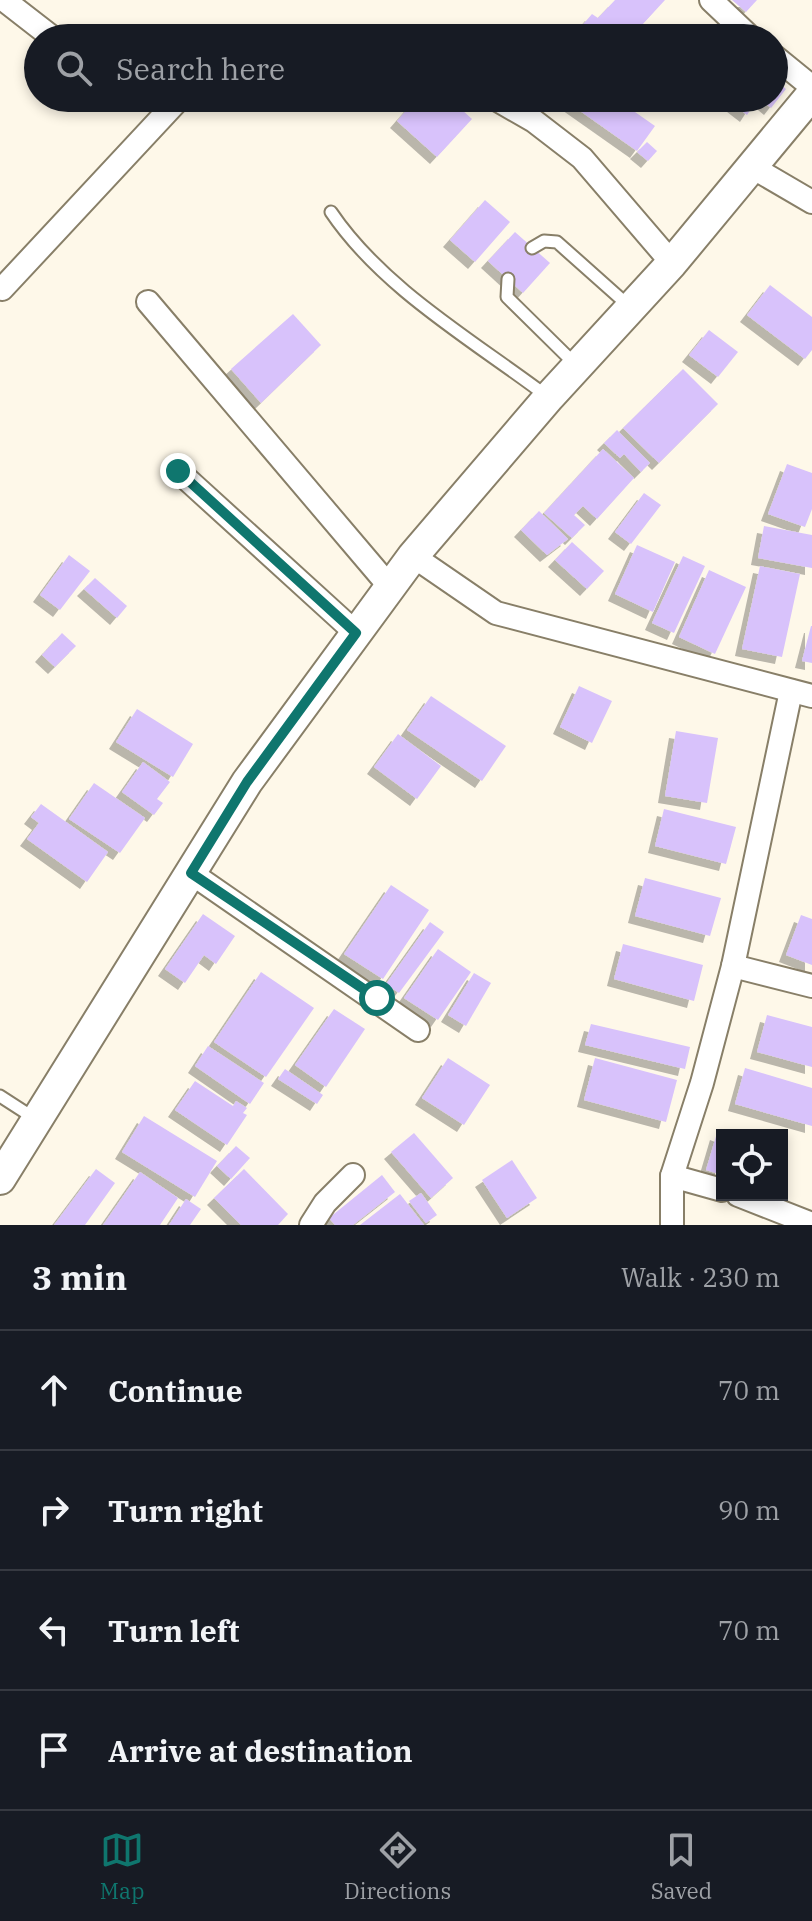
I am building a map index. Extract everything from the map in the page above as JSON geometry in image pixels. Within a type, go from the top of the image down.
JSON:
[{"type":"main road","points":[[0,1179],[35,1118],[247,782],[413,556],[549,397],[672,263],[812,94]]},
{"type":"street","points":[[4,0],[35,24]]},
{"type":"street","points":[[711,0],[736,24]]},
{"type":"street","points":[[788,67],[812,87]]},
{"type":"street","points":[[2,289],[167,112]]},
{"type":"street","points":[[518,112],[582,158],[672,263]]},
{"type":"street","points":[[752,167],[812,202]]},
{"type":"street","points":[[148,302],[390,587]]},
{"type":"street","points":[[178,471],[356,633]]},
{"type":"street","points":[[413,556],[496,613],[802,693],[702,1083],[672,1176],[672,1225]]},
{"type":"street","points":[[191,873],[418,1030]]},
{"type":"street","points":[[733,966],[812,986]]},
{"type":"street","points":[[311,1225],[325,1203],[353,1175]]},
{"type":"street","points":[[672,1176],[716,1188]]},
{"type":"street","points":[[753,1201],[812,1224]]},
{"type":"lane","points":[[331,212],[350,240],[395,282],[549,397]]},
{"type":"lane","points":[[532,248],[544,241],[557,242],[631,308]]},
{"type":"lane","points":[[508,279],[507,297],[577,366]]},
{"type":"lane","points":[[0,1096],[35,1118]]},
{"type":"building","points":[[615,0],[665,0],[643,24],[583,24],[592,14],[598,18]]},
{"type":"building","points":[[732,0],[757,0],[746,12]]},
{"type":"building","points":[[405,112],[464,112],[472,119],[437,157],[397,121]]},
{"type":"building","points":[[582,112],[635,112],[655,126],[637,151]]},
{"type":"building","points":[[647,142],[657,151],[648,161],[637,152]]},
{"type":"building","points":[[485,200],[510,222],[475,262],[450,240]]},
{"type":"building","points":[[515,232],[550,263],[523,293],[488,261]]},
{"type":"building","points":[[770,285],[812,317],[812,350],[805,359],[747,315]]},
{"type":"building","points":[[293,314],[321,345],[261,403],[231,369]]},
{"type":"building","points":[[709,330],[738,352],[718,377],[689,355]]},
{"type":"building","points":[[683,369],[718,404],[659,463],[623,428]]},
{"type":"building","points":[[617,430],[650,463],[641,472],[624,454],[620,458],[604,443]]},
{"type":"building","points":[[603,449],[634,478],[597,519],[583,506],[574,515],[585,525],[572,538],[544,513]]},
{"type":"building","points":[[787,464],[812,473],[812,509],[805,527],[768,514]]},
{"type":"building","points":[[644,493],[661,505],[631,544],[615,532]]},
{"type":"building","points":[[539,511],[568,539],[547,555],[521,530]]},
{"type":"building","points":[[764,526],[812,535],[812,568],[758,558]]},
{"type":"building","points":[[572,542],[604,571],[587,589],[555,560]]},
{"type":"building","points":[[637,545],[675,562],[653,612],[615,594]]},
{"type":"building","points":[[69,555],[90,571],[60,610],[40,595]]},
{"type":"building","points":[[683,556],[705,566],[674,633],[652,623]]},
{"type":"building","points":[[760,566],[800,574],[782,657],[742,649]]},
{"type":"building","points":[[709,570],[746,587],[715,654],[679,637]]},
{"type":"building","points":[[95,578],[127,606],[117,618],[84,589]]},
{"type":"building","points":[[812,626],[812,663],[802,661]]},
{"type":"building","points":[[62,633],[76,646],[55,667],[42,655]]},
{"type":"building","points":[[579,686],[612,701],[592,743],[560,727]]},
{"type":"building","points":[[431,696],[506,746],[482,781],[407,730]]},
{"type":"building","points":[[137,709],[193,744],[173,777],[116,742]]},
{"type":"building","points":[[676,731],[718,738],[707,803],[665,796]]},
{"type":"building","points":[[398,734],[441,766],[417,799],[374,767]]},
{"type":"building","points":[[143,762],[170,782],[157,799],[163,803],[154,815],[122,792]]},
{"type":"building","points":[[94,783],[145,818],[120,853],[69,819]]},
{"type":"building","points":[[41,804],[108,852],[87,882],[27,839],[39,823],[31,817]]},
{"type":"building","points":[[664,809],[736,827],[726,864],[655,846]]},
{"type":"building","points":[[645,878],[721,898],[710,936],[635,916]]},
{"type":"building","points":[[391,885],[429,910],[383,979],[344,954]]},
{"type":"building","points":[[203,914],[235,936],[216,964],[204,955],[185,983],[165,969]]},
{"type":"building","points":[[801,915],[812,919],[812,965],[786,955]]},
{"type":"building","points":[[430,922],[444,932],[399,993],[386,984]]},
{"type":"building","points":[[623,944],[703,965],[694,1001],[614,979]]},
{"type":"building","points":[[438,949],[471,972],[438,1020],[404,998]]},
{"type":"building","points":[[261,972],[314,1008],[266,1077],[214,1042]]},
{"type":"building","points":[[474,973],[491,983],[466,1026],[448,1015]]},
{"type":"building","points":[[334,1009],[365,1029],[326,1087],[295,1065]]},
{"type":"building","points":[[767,1015],[812,1027],[812,1067],[757,1052]]},
{"type":"building","points":[[591,1024],[690,1047],[685,1069],[585,1045]]},
{"type":"building","points":[[208,1046],[264,1083],[250,1104],[195,1066]]},
{"type":"building","points":[[448,1058],[490,1085],[464,1125],[422,1098]]},
{"type":"building","points":[[595,1058],[677,1080],[666,1122],[584,1100]]},
{"type":"building","points":[[745,1068],[812,1088],[812,1126],[735,1104]]},
{"type":"building","points":[[285,1069],[323,1095],[317,1104],[278,1079]]},
{"type":"building","points":[[195,1081],[233,1106],[236,1101],[247,1108],[243,1113],[247,1115],[227,1145],[175,1110]]},
{"type":"building","points":[[144,1116],[217,1161],[195,1197],[122,1152]]},
{"type":"building","points":[[414,1133],[453,1178],[431,1198],[391,1152]]},
{"type":"building","points":[[716,1136],[716,1173],[706,1170]]},
{"type":"building","points":[[236,1146],[250,1158],[231,1179],[217,1166]]},
{"type":"building","points":[[512,1160],[537,1198],[507,1218],[482,1180]]},
{"type":"building","points":[[96,1169],[115,1183],[85,1225],[54,1225]]},
{"type":"building","points":[[244,1169],[288,1214],[278,1225],[241,1225],[214,1198]]},
{"type":"building","points":[[140,1172],[178,1198],[160,1225],[103,1225]]},
{"type":"building","points":[[382,1175],[395,1192],[353,1225],[335,1225],[329,1218]]},
{"type":"building","points":[[421,1193],[437,1215],[426,1223],[409,1201]]},
{"type":"building","points":[[400,1194],[424,1225],[360,1225]]},
{"type":"building","points":[[186,1199],[201,1209],[190,1225],[169,1225]]},
{"type":"route","points":[[178,471],[356,633],[247,782],[191,873],[377,998]]}]
